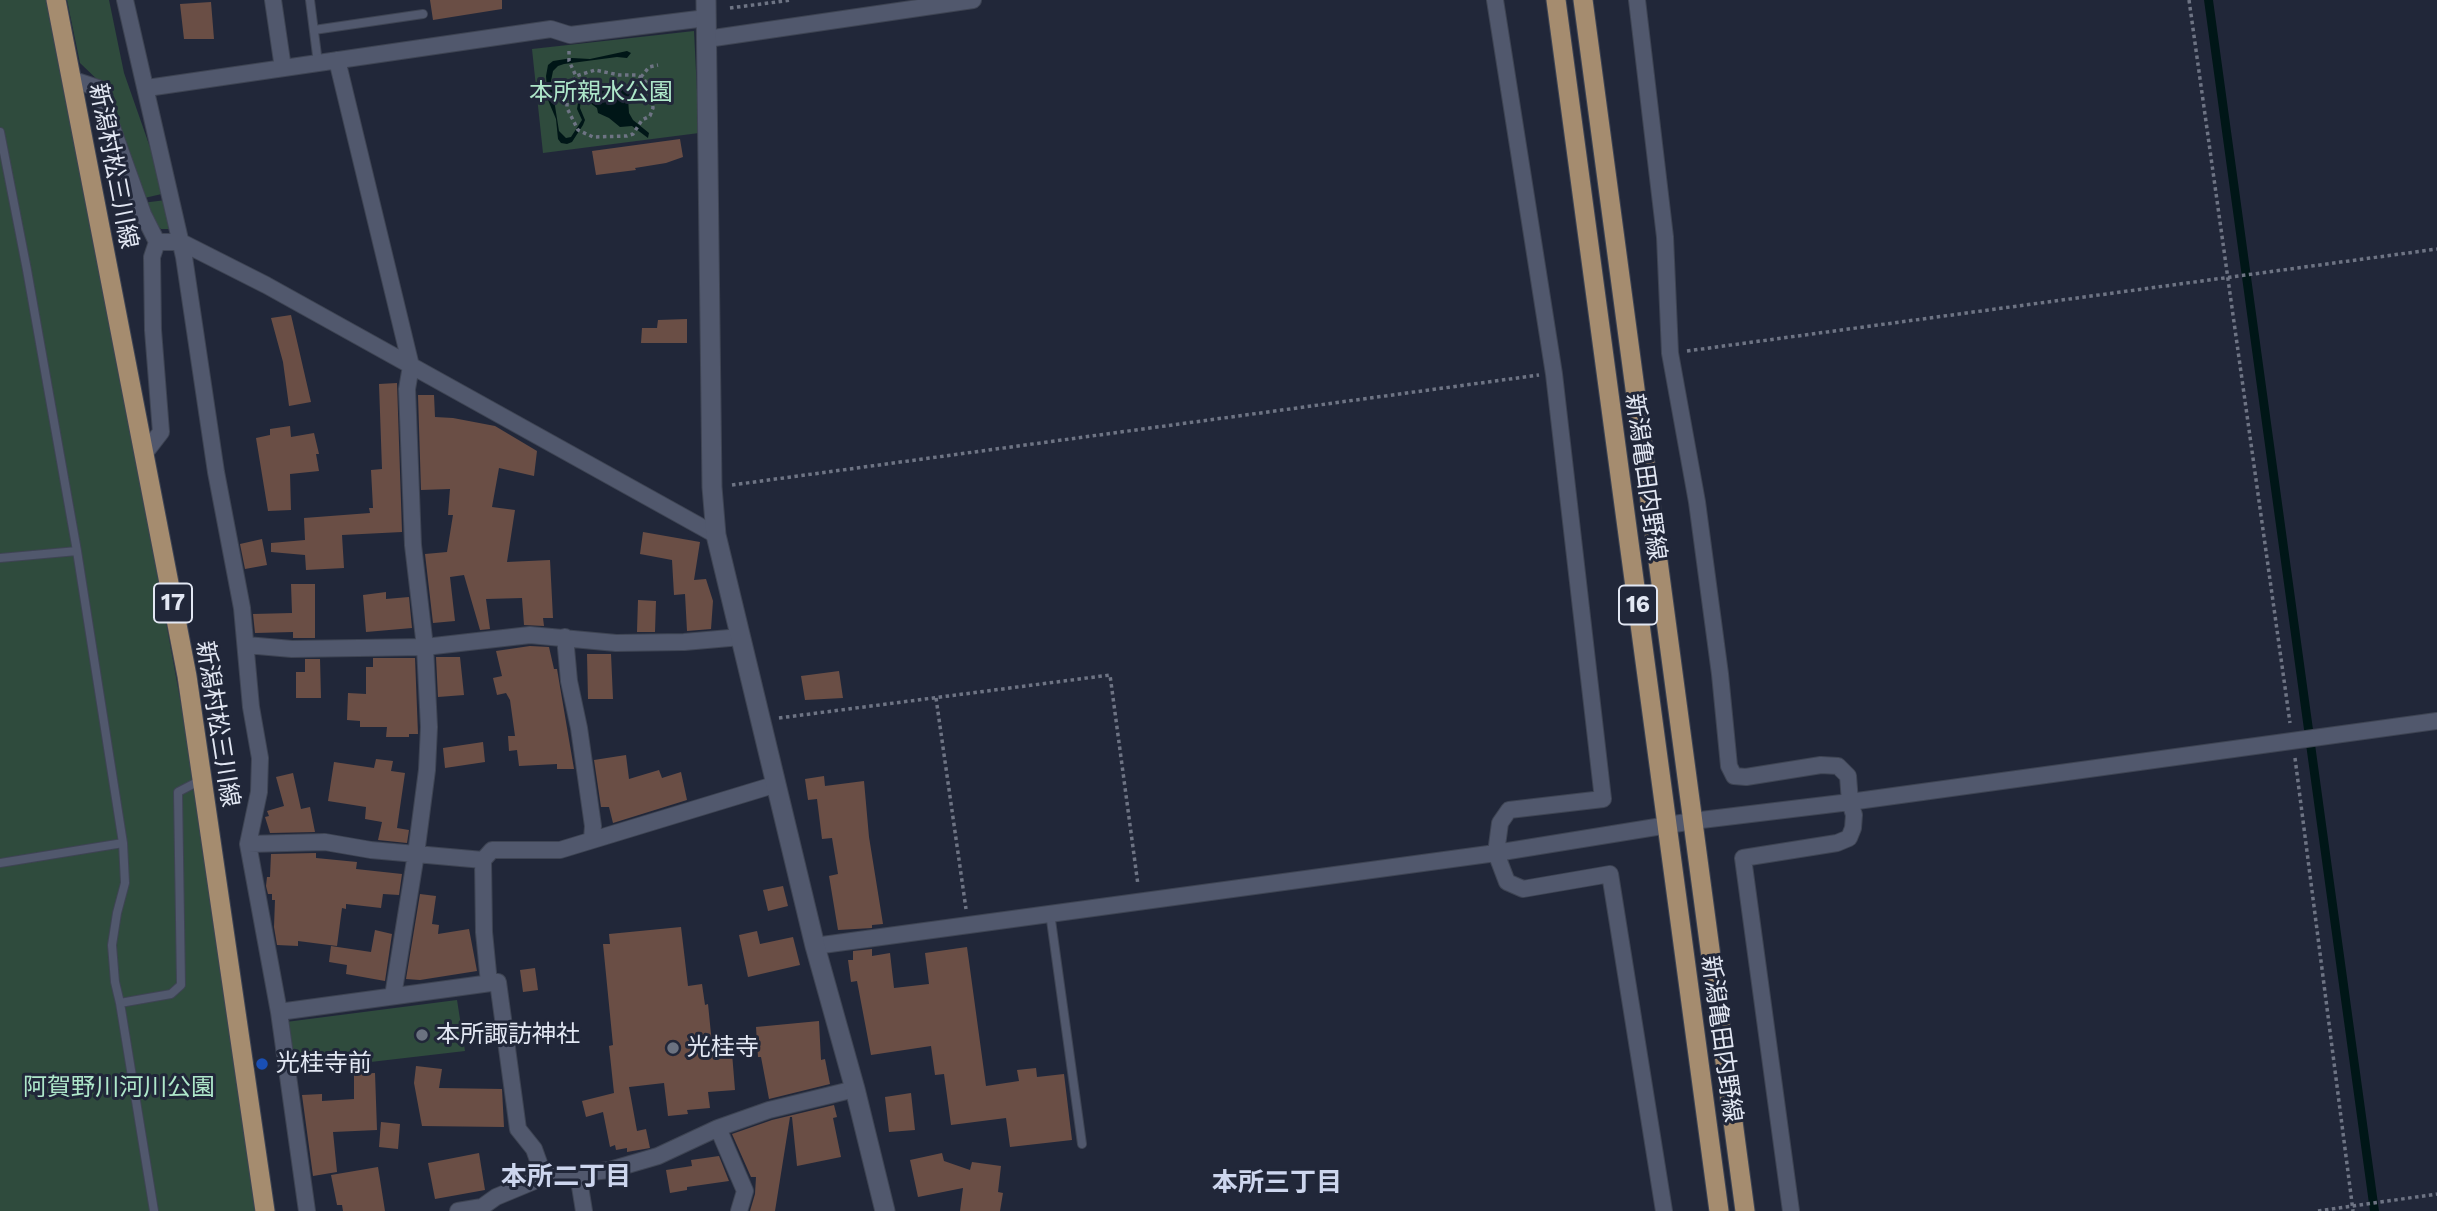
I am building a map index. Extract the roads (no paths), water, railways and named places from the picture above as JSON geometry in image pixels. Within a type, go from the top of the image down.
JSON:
[{"type":"main road","name":"新潟村松三川線","points":[[56,0],[187,676],[265,1211]]},
{"type":"main road","name":"新潟亀田内野線","points":[[1556,0],[1719,1211]]},
{"type":"main road","name":"新潟亀田内野線","points":[[1583,0],[1745,1211]]},
{"type":"street","points":[[125,0],[181,242],[216,472],[242,608],[251,707],[260,758],[259,792],[248,844],[279,1012],[307,1211]]},
{"type":"street","points":[[273,0],[283,68]]},
{"type":"street","points":[[707,39],[973,0]]},
{"type":"street","points":[[1495,0],[1554,374],[1603,799],[1508,810],[1500,823],[1496,853],[1507,881],[1523,890],[1610,874],[1664,1211]]},
{"type":"street","points":[[1637,0],[1665,237],[1670,353],[1697,502],[1720,674],[1729,766],[1734,776],[1746,777],[1821,765],[1838,766],[1847,776],[1854,814],[1849,838],[1837,843],[1743,858],[1791,1211]]},
{"type":"street","points":[[147,88],[551,29],[570,34],[706,9],[712,487],[716,535],[815,946],[855,1089],[885,1211]]},
{"type":"street","points":[[337,60],[411,366],[407,388],[413,545],[425,647],[429,727],[427,770],[416,854],[393,996]]},
{"type":"street","points":[[71,79],[97,89],[143,214],[157,242],[152,257],[153,330],[161,432],[144,454]]},
{"type":"street","points":[[157,242],[181,242],[266,285],[716,535]]},
{"type":"street","points":[[246,645],[292,649],[425,647],[530,635],[616,643],[684,642],[741,637]]},
{"type":"street","points":[[565,637],[569,681],[591,814],[592,840]]},
{"type":"street","points":[[815,946],[1496,853],[1693,821],[2437,722]]},
{"type":"street","points":[[489,982],[484,932],[483,860],[492,850],[560,850],[777,784]]},
{"type":"street","points":[[248,844],[325,842],[371,850],[483,860]]},
{"type":"street","points":[[279,1012],[498,982],[518,1129],[534,1149],[544,1177]]},
{"type":"street","points":[[458,1211],[482,1207],[496,1197],[544,1177],[610,1170],[658,1156],[718,1128],[769,1110],[855,1089]]},
{"type":"street","points":[[718,1128],[744,1191],[739,1211]]},
{"type":"street","points":[[578,1174],[584,1211]]},
{"type":"lane","points":[[310,0],[318,63]]},
{"type":"lane","points":[[314,30],[423,14]]},
{"type":"lane","points":[[0,132],[78,551],[123,843],[125,883],[113,945],[115,982],[154,1211]]},
{"type":"lane","points":[[0,558],[78,551]]},
{"type":"lane","points":[[120,1003],[171,994],[181,985],[178,792],[202,780]]},
{"type":"lane","points":[[0,863],[123,843]]},
{"type":"lane","points":[[1050,914],[1082,1143]]},
{"type":"place","name":"本所諏訪神社","points":[[422,1035]]},
{"type":"place","name":"光桂寺","points":[[673,1048]]},
{"type":"place","name":"光桂寺前","points":[[262,1064]]},
{"type":"district","name":"本所二丁目","points":[[566,1177]]},
{"type":"district","name":"本所三丁目","points":[[1277,1183]]},
{"type":"park label","name":"本所親水公園","points":[[601,93]]},
{"type":"park label","name":"阿賀野川河川公園","points":[[119,1088]]}]
